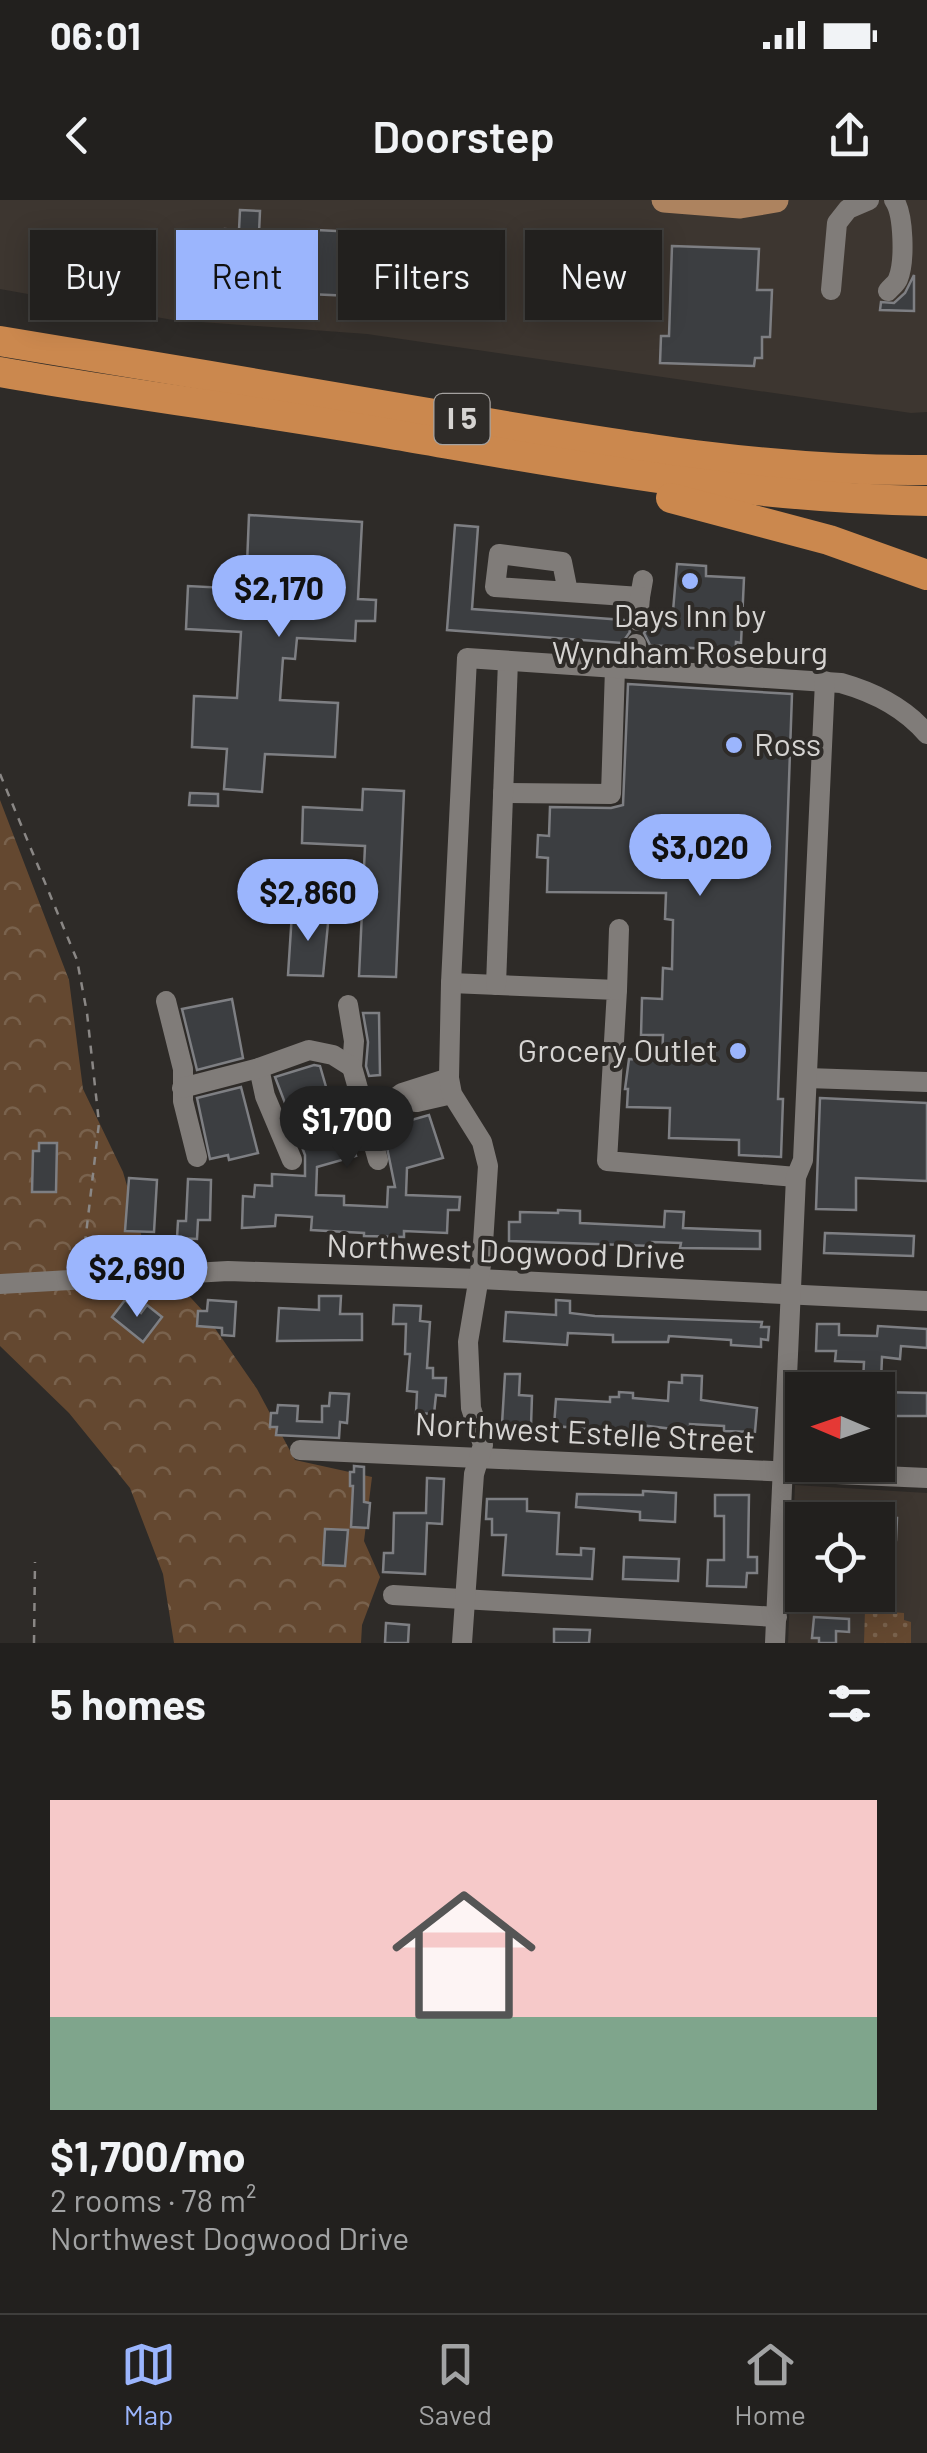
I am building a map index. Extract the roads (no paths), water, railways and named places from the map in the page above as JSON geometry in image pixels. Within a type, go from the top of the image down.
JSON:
[{"type":"highway","name":"I 5","points":[[0,340],[610,444],[712,457],[887,471],[927,470]]},
{"type":"highway","name":"I 5","points":[[0,372],[668,482],[781,494],[927,501]]},
{"type":"highway","points":[[712,457],[927,453]]},
{"type":"highway","points":[[528,460],[829,540],[927,575]]},
{"type":"main road","points":[[664,200],[740,206],[776,200]]},
{"type":"street","points":[[831,290],[837,222],[848,208],[868,200]]},
{"type":"street","points":[[888,291],[898,279],[900,252],[902,216],[894,200]]},
{"type":"street","points":[[568,592],[641,588],[638,621]]},
{"type":"street","points":[[503,793],[610,794],[625,668],[636,644]]},
{"type":"street","points":[[462,1643],[462,1600],[474,1474],[483,1445],[471,1408],[467,1364],[479,1278],[486,1155],[450,1086],[451,984],[468,658],[825,681],[855,687],[888,702],[916,721],[927,734]]},
{"type":"street","points":[[496,986],[508,661]]},
{"type":"street","points":[[776,1643],[790,1294],[796,1177],[803,1160],[825,681]]},
{"type":"street","points":[[620,929],[607,1161],[796,1177]]},
{"type":"street","points":[[451,984],[617,990]]},
{"type":"street","points":[[166,1001],[184,1068],[182,1088],[196,1157]]},
{"type":"street","points":[[348,1004],[354,1041],[352,1067],[378,1160]]},
{"type":"street","points":[[182,1088],[309,1050],[332,1055],[352,1067]]},
{"type":"street","points":[[259,1068],[265,1096],[292,1160]]},
{"type":"street","points":[[807,1078],[927,1082]]},
{"type":"street","points":[[361,1098],[378,1102],[402,1093],[450,1086]]},
{"type":"street","name":"Northwest Dogwood Drive","points":[[0,1284],[228,1270],[479,1278],[927,1301]]},
{"type":"street","name":"Northwest Estelle Street","points":[[300,1450],[927,1478]]},
{"type":"street","points":[[394,1595],[776,1617]]},
{"type":"place","name":"Days Inn by Wyndham Roseburg","points":[[690,581]]},
{"type":"place","name":"Ross","points":[[734,745]]},
{"type":"place","name":"Grocery Outlet","points":[[738,1051]]}]
